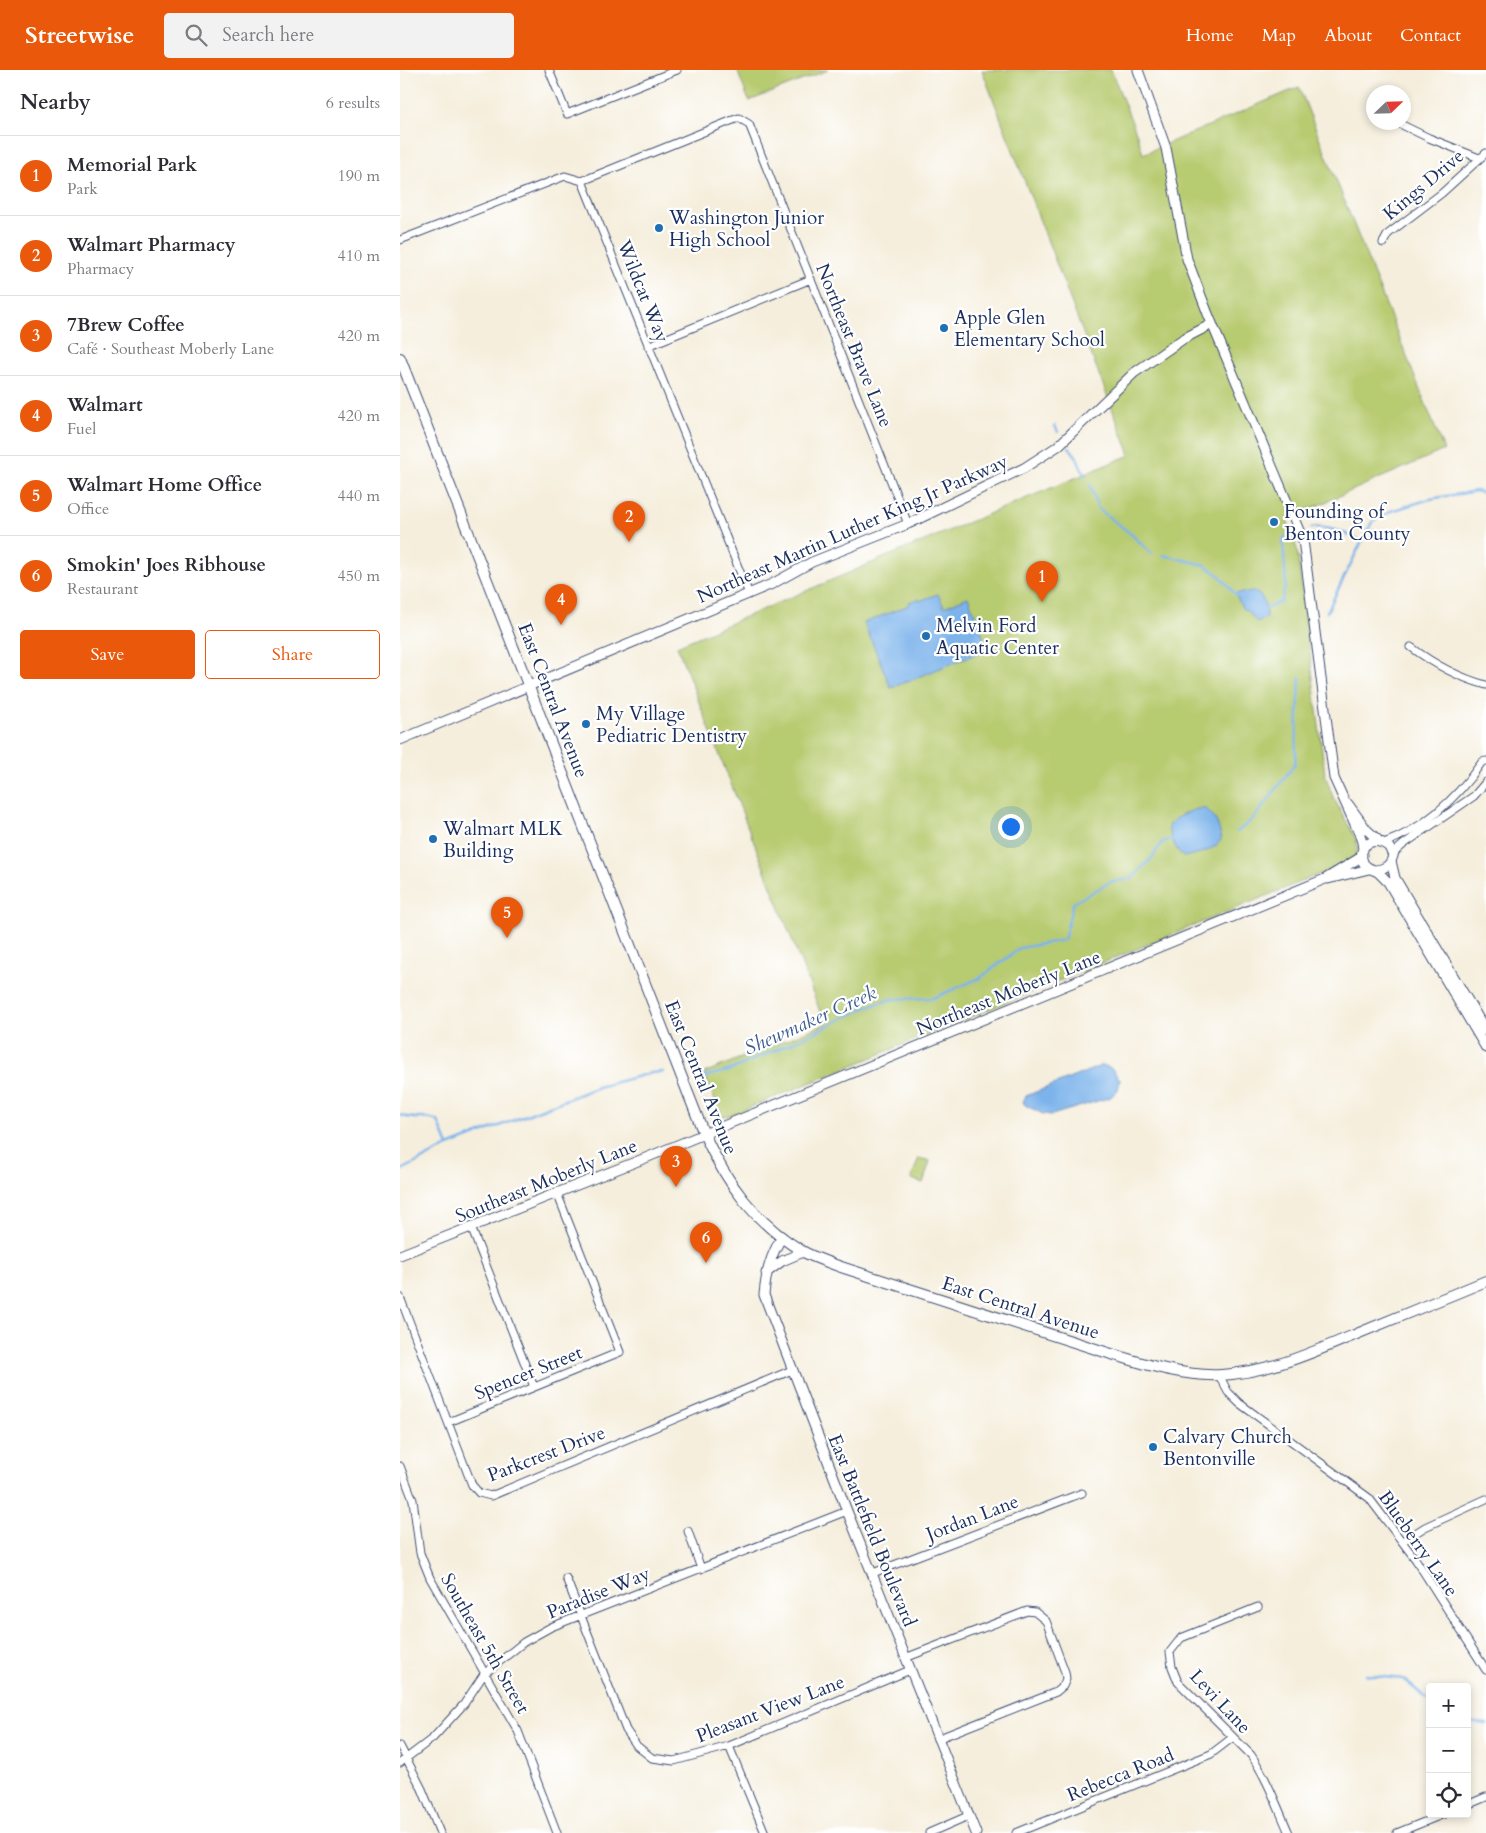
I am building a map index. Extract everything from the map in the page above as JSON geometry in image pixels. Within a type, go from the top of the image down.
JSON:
[{"type":"main road","name":"East Central Avenue","points":[[400,358],[704,1134],[715,1159],[734,1189],[753,1212],[782,1237],[803,1252],[841,1267],[1149,1365],[1195,1374],[1220,1375],[1246,1372],[1284,1363],[1486,1281]]},
{"type":"street","points":[[549,70],[567,114],[675,70]]},
{"type":"street","points":[[1138,70],[1166,148],[1187,260],[1303,540],[1331,763],[1334,778],[1362,842],[1364,863],[1388,882],[1486,1048]]},
{"type":"street","name":"Northeast Brave Lane","points":[[582,180],[733,120],[739,118],[745,120],[752,130],[908,524]]},
{"type":"street","points":[[1411,129],[1479,158]]},
{"type":"street","name":"Kings Drive","points":[[1383,243],[1388,234],[1442,192],[1486,153]]},
{"type":"street","points":[[400,240],[565,176],[582,180]]},
{"type":"street","name":"Wildcat Way","points":[[582,180],[748,594]]},
{"type":"street","points":[[648,346],[811,279]]},
{"type":"street","name":"Northeast Martin Luther King Jr Parkway","points":[[400,740],[772,584],[812,562],[908,524],[1024,468],[1058,446],[1134,373],[1183,339],[1212,324]]},
{"type":"street","points":[[1411,647],[1426,659],[1462,678],[1486,685]]},
{"type":"street","points":[[1362,853],[1368,844],[1399,836],[1450,803],[1482,762],[1486,761]]},
{"type":"street","points":[[1371,870],[1385,868],[1404,844],[1474,796],[1486,782]]},
{"type":"street","points":[[1344,800],[1366,829],[1389,847],[1395,878],[1486,1031]]},
{"type":"street","name":"Northeast Moberly Lane","points":[[1325,880],[1362,853]]},
{"type":"street","name":"Northeast Moberly Lane","points":[[704,1134],[1325,880],[1371,870]]},
{"type":"street","name":"Southeast Moberly Lane","points":[[400,1256],[704,1134]]},
{"type":"street","name":"Spencer Street","points":[[449,1422],[620,1352],[557,1193]]},
{"type":"street","points":[[471,1227],[534,1387]]},
{"type":"street","name":"East Battlefield Boulevard","points":[[782,1237],[772,1252],[766,1273],[764,1295],[847,1511],[976,1833]]},
{"type":"street","points":[[766,1273],[782,1261],[803,1252]]},
{"type":"street","name":"Parkcrest Drive","points":[[400,1297],[472,1485],[479,1493],[491,1496],[792,1370]]},
{"type":"street","name":"Blueberry Lane","points":[[1220,1375],[1228,1392],[1239,1403],[1369,1498],[1403,1541],[1486,1670]]},
{"type":"street","name":"Southeast 5th Street","points":[[400,1466],[414,1500],[420,1553],[430,1578],[518,1731],[557,1833]]},
{"type":"street","name":"Jordan Lane","points":[[873,1573],[1082,1492]]},
{"type":"street","points":[[1403,1541],[1425,1527],[1486,1500]]},
{"type":"street","name":"Paradise Way","points":[[400,1763],[432,1738],[464,1704],[484,1674],[524,1642],[551,1627],[581,1614],[847,1511]]},
{"type":"street","points":[[688,1531],[701,1569]]},
{"type":"street","name":"Pleasant View Lane","points":[[566,1578],[626,1730],[637,1746],[652,1758],[674,1761],[729,1746],[910,1670]]},
{"type":"street","name":"Levi Lane","points":[[1258,1607],[1181,1638],[1170,1652],[1172,1667],[1178,1682],[1251,1755],[1260,1769],[1289,1833]]},
{"type":"street","points":[[905,1658],[1027,1611],[1041,1615],[1046,1621],[1065,1672],[1066,1679],[1063,1686],[1045,1697],[937,1739]]},
{"type":"street","name":"Rebecca Road","points":[[1016,1833],[1211,1754],[1232,1738]]},
{"type":"street","points":[[400,1746],[422,1789],[440,1833]]},
{"type":"street","points":[[729,1746],[765,1833]]},
{"type":"street","points":[[1471,1803],[1486,1797]]},
{"type":"street","points":[[929,1833],[968,1816]]},
{"type":"street","points":[[1397,1833],[1434,1818]]},
{"type":"green space","points":[[737,70],[828,70],[749,101]]},
{"type":"green space","points":[[982,70],[1111,70],[1143,154],[1299,87],[1444,450],[1287,519],[1297,549],[1325,775],[1333,797],[1355,837],[1358,847],[1356,855],[1349,862],[729,1116],[721,1116],[704,1073],[825,1024],[677,646],[1130,455]]},
{"type":"green space","points":[[919,1158],[930,1161],[923,1183],[911,1179]]},
{"type":"water","points":[[1253,591],[1260,596],[1266,609],[1266,618],[1257,622],[1242,608],[1236,595]]},
{"type":"water","name":"Melvin Ford Aquatic Center","points":[[938,594],[944,607],[968,597],[988,649],[891,688],[864,623],[909,605],[909,602],[918,599],[919,601]]},
{"type":"water","points":[[1203,808],[1211,813],[1216,821],[1221,840],[1209,850],[1183,857],[1173,843],[1168,826],[1184,814]]},
{"type":"water","points":[[1103,1065],[1112,1069],[1120,1079],[1118,1090],[1111,1097],[1052,1115],[1043,1114],[1025,1105],[1023,1102],[1026,1096]]},
{"type":"waterway","points":[[1055,426],[1058,432]]},
{"type":"waterway","points":[[1069,447],[1076,456],[1085,476]]},
{"type":"waterway","points":[[1090,485],[1098,509],[1130,533],[1152,554]]},
{"type":"waterway","name":"Shewmaker Creek","points":[[1327,612],[1373,521],[1391,511],[1430,499],[1476,491],[1486,494]]},
{"type":"waterway","points":[[1311,528],[1323,527],[1362,541]]},
{"type":"waterway","points":[[1265,609],[1281,602],[1286,583],[1283,541],[1286,536]]},
{"type":"waterway","points":[[1163,555],[1205,565],[1220,576],[1237,596]]},
{"type":"waterway","name":"Shewmaker Creek","points":[[1237,832],[1254,818],[1295,764],[1300,677]]},
{"type":"waterway","name":"Shewmaker Creek","points":[[702,1077],[728,1071],[803,1038],[862,1009],[892,999],[933,998],[980,978],[1020,948],[1064,940],[1073,903],[1110,882],[1131,879],[1152,858],[1162,842],[1172,839]]},
{"type":"waterway","name":"Shewmaker Creek","points":[[400,1171],[448,1146],[598,1087],[651,1073],[663,1072]]},
{"type":"waterway","points":[[400,1115],[438,1121],[448,1146]]},
{"type":"waterway","points":[[1366,1675],[1403,1679],[1426,1698]]},
{"type":"waterway","points":[[1471,1722],[1486,1724]]},
{"type":"place","name":"Washington Junior High School","points":[[659,228]]},
{"type":"place","name":"Apple Glen Elementary School","points":[[944,328]]},
{"type":"place","name":"Founding of Benton County","points":[[1274,522]]},
{"type":"place","name":"Walmart Pharmacy","points":[[629,542]]},
{"type":"place","name":"Memorial Park","points":[[1042,602]]},
{"type":"place","name":"Walmart","points":[[561,625]]},
{"type":"place","name":"Melvin Ford Aquatic Center","points":[[926,636]]},
{"type":"place","name":"My Village Pediatric Dentistry","points":[[586,724]]},
{"type":"place","name":"Walmart MLK Building","points":[[433,839]]},
{"type":"place","name":"Walmart Home Office","points":[[507,938]]},
{"type":"place","name":"7Brew Coffee","points":[[676,1187]]},
{"type":"place","name":"Smokin' Joes Ribhouse","points":[[706,1263]]},
{"type":"place","name":"Calvary Church Bentonville","points":[[1153,1447]]}]
